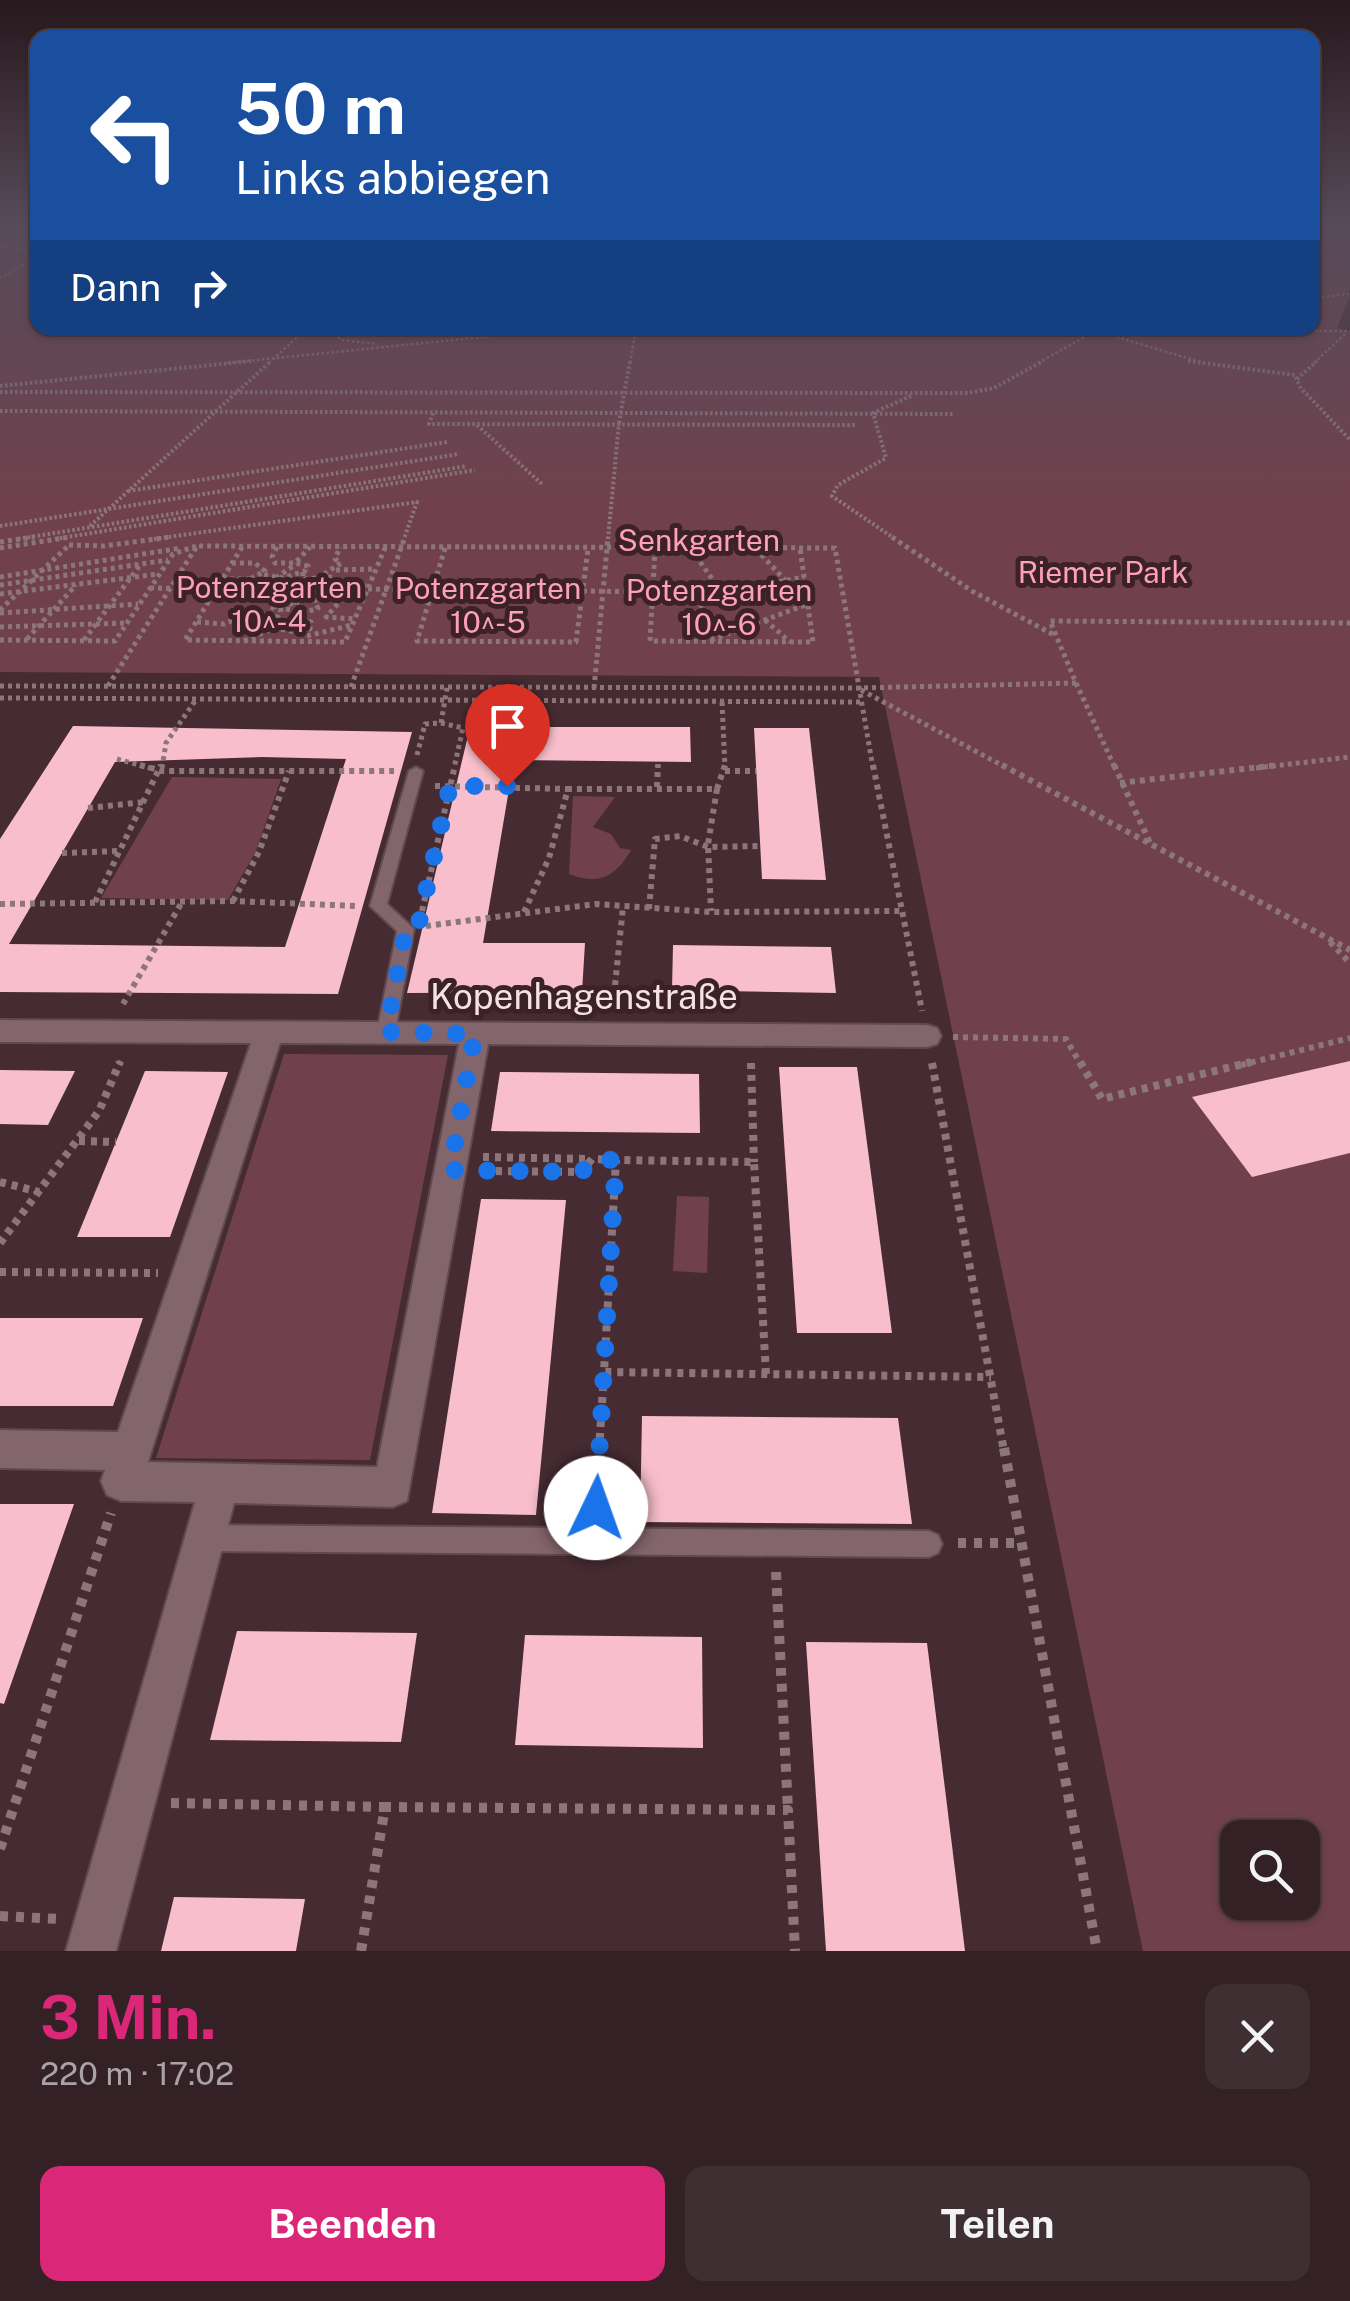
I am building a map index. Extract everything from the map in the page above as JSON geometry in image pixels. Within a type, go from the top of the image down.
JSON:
[{"type":"street","name":"Kopenhagenstraße","points":[[0,1031],[128,1018],[269,1033],[927,1036]]},
{"type":"street","points":[[127,1466],[269,1033]]},
{"type":"street","points":[[0,1448],[127,1466],[219,1486],[393,1487],[467,1164],[475,1034]]},
{"type":"street","points":[[95,1936],[219,1486]]},
{"type":"lane","points":[[386,1032],[406,929],[378,906],[414,778]]},
{"type":"lane","points":[[204,1538],[930,1544]]},
{"type":"path","points":[[1320,330],[1325,331]]},
{"type":"path","points":[[1320,331],[1348,332]]},
{"type":"path","points":[[1297,380],[1348,332]]},
{"type":"path","points":[[0,611],[232,393],[300,335]]},
{"type":"path","points":[[335,335],[342,340],[388,345]]},
{"type":"path","points":[[0,389],[496,335]]},
{"type":"path","points":[[594,688],[622,394],[630,380],[635,335]]},
{"type":"path","points":[[0,389],[622,394],[984,391],[1088,335]]},
{"type":"path","points":[[1111,335],[1189,362],[1283,371],[1297,380],[1350,440]]},
{"type":"path","points":[[873,413],[916,394]]},
{"type":"path","points":[[0,411],[954,414]]},
{"type":"path","points":[[433,413],[429,424],[857,425]]},
{"type":"path","points":[[438,424],[442,413]]},
{"type":"path","points":[[447,424],[451,413]]},
{"type":"path","points":[[873,413],[886,458],[838,486],[832,496],[972,591],[1057,636]]},
{"type":"path","points":[[476,424],[543,485]]},
{"type":"path","points":[[127,492],[447,442]]},
{"type":"path","points":[[0,526],[459,454]]},
{"type":"path","points":[[0,545],[88,527],[467,466]]},
{"type":"path","points":[[0,545],[475,470]]},
{"type":"path","points":[[68,546],[104,546],[417,502],[351,687]]},
{"type":"path","points":[[0,585],[169,560],[197,546]]},
{"type":"path","points":[[108,686],[197,546]]},
{"type":"path","points":[[0,576],[197,546],[835,548],[857,688],[927,1036],[1097,1951]]},
{"type":"path","points":[[242,546],[186,640],[304,636],[354,622]]},
{"type":"path","points":[[222,579],[250,580],[264,575],[274,578],[303,572],[308,566],[275,563],[272,557],[278,547]]},
{"type":"path","points":[[274,578],[305,558],[310,547]]},
{"type":"path","points":[[336,570],[341,563],[335,559],[340,547]]},
{"type":"path","points":[[244,641],[251,633],[273,627],[346,642],[384,548]]},
{"type":"path","points":[[445,548],[417,642],[576,642],[588,549]]},
{"type":"path","points":[[755,548],[786,580]]},
{"type":"path","points":[[655,549],[650,641],[813,642],[800,548]]},
{"type":"path","points":[[692,549],[722,593]]},
{"type":"path","points":[[84,640],[150,552]]},
{"type":"path","points":[[26,640],[98,560]]},
{"type":"path","points":[[0,640],[114,641],[169,560]]},
{"type":"path","points":[[232,563],[256,563],[264,575]]},
{"type":"path","points":[[303,572],[303,579],[336,570],[376,570]]},
{"type":"path","points":[[0,594],[160,574]]},
{"type":"path","points":[[317,592],[322,583],[332,578],[323,575]]},
{"type":"path","points":[[652,602],[804,577]]},
{"type":"path","points":[[250,580],[248,586],[259,590],[254,594]]},
{"type":"path","points":[[766,584],[805,605]]},
{"type":"path","points":[[150,588],[254,594],[265,598],[304,585],[310,592],[335,586],[332,594]]},
{"type":"path","points":[[292,591],[287,599],[297,603],[270,607],[314,611],[318,608],[314,601],[332,594],[351,596],[354,586],[432,590]]},
{"type":"path","points":[[582,591],[653,592]]},
{"type":"path","points":[[343,598],[326,617],[354,622]]},
{"type":"path","points":[[694,598],[729,633]]},
{"type":"path","points":[[0,611],[140,604]]},
{"type":"path","points":[[706,642],[805,605]]},
{"type":"path","points":[[196,622],[231,622],[236,612],[248,609],[254,610],[249,620],[264,614],[310,622],[304,636]]},
{"type":"path","points":[[276,619],[281,610]]},
{"type":"path","points":[[765,620],[790,642]]},
{"type":"path","points":[[1152,848],[1050,621],[1347,623],[1350,632]]},
{"type":"path","points":[[0,627],[127,623]]},
{"type":"path","points":[[0,686],[857,688],[1076,683]]},
{"type":"path","points":[[441,723],[447,688]]},
{"type":"path","points":[[857,688],[1350,950]]},
{"type":"path","points":[[0,698],[861,702]]},
{"type":"path","points":[[95,902],[162,771],[160,763],[169,738],[195,700]]},
{"type":"path","points":[[711,912],[708,847],[716,788],[725,771],[722,702]]},
{"type":"path","points":[[414,778],[425,724],[463,728],[418,927],[596,904],[711,912],[903,911]]},
{"type":"path","points":[[1120,782],[1350,757]]},
{"type":"path","points":[[117,760],[162,771],[289,771],[414,778],[450,786],[568,790],[716,788]]},
{"type":"path","points":[[507,786],[512,760]]},
{"type":"path","points":[[656,787],[658,762]]},
{"type":"path","points":[[234,902],[259,852],[289,771]]},
{"type":"path","points":[[725,771],[756,771]]},
{"type":"path","points":[[524,913],[549,858],[568,790]]},
{"type":"path","points":[[88,808],[146,802]]},
{"type":"path","points":[[649,909],[655,838],[680,836],[708,847],[760,846]]},
{"type":"path","points":[[62,854],[120,851]]},
{"type":"path","points":[[0,1243],[99,1111],[128,1018],[182,902]]},
{"type":"path","points":[[0,904],[234,902],[378,906]]},
{"type":"path","points":[[610,1035],[623,907]]},
{"type":"path","points":[[1325,938],[1350,963]]},
{"type":"path","points":[[927,1036],[1066,1039],[1102,1099],[1350,1038]]},
{"type":"path","points":[[751,1079],[766,1374]]},
{"type":"path","points":[[79,1142],[116,1142]]},
{"type":"path","points":[[467,1164],[582,1172],[592,1159]]},
{"type":"path","points":[[467,1164],[592,1159],[754,1162]]},
{"type":"path","points":[[595,1542],[616,1160]]},
{"type":"path","points":[[0,1182],[39,1192]]},
{"type":"path","points":[[0,1272],[152,1273]]},
{"type":"path","points":[[604,1372],[991,1377]]},
{"type":"path","points":[[0,1849],[127,1466]]},
{"type":"path","points":[[930,1544],[1021,1542]]},
{"type":"path","points":[[774,1543],[795,1951]]},
{"type":"path","points":[[132,1803],[788,1810]]},
{"type":"path","points":[[362,1951],[385,1807]]},
{"type":"path","points":[[0,1916],[95,1936]]},
{"type":"green space","name":"Riemer Park","points":[[0,317],[30,317],[30,335],[1320,335],[1320,317],[1341,317],[1337,328],[1350,332],[1350,1951],[1143,1951],[879,677],[0,672]]},
{"type":"green space","points":[[172,777],[281,779],[256,851],[228,900],[101,898]]},
{"type":"green space","points":[[573,796],[615,797],[593,827],[611,834],[620,848],[631,850],[613,872],[598,879],[569,874]]},
{"type":"green space","points":[[284,1054],[448,1055],[370,1460],[156,1458]]},
{"type":"green space","points":[[677,1196],[709,1197],[707,1273],[673,1271]]},
{"type":"building","points":[[73,726],[412,732],[338,994],[0,992],[0,839]],"holes":[[[262,757],[346,759],[285,947],[9,944],[115,762]]]},
{"type":"building","points":[[470,727],[690,727],[691,762],[514,760],[483,943],[585,943],[582,992],[407,993]]},
{"type":"building","points":[[754,728],[809,728],[826,880],[762,879]]},
{"type":"building","points":[[673,945],[831,947],[836,993],[672,990]]},
{"type":"building","points":[[1350,1061],[1350,1153],[1252,1177],[1192,1097]]},
{"type":"building","points":[[779,1067],[857,1067],[892,1333],[797,1333]]},
{"type":"building","points":[[0,1070],[75,1071],[48,1125],[0,1124]]},
{"type":"building","points":[[145,1071],[228,1072],[170,1237],[77,1237]]},
{"type":"building","points":[[500,1072],[699,1074],[700,1133],[491,1131]]},
{"type":"building","points":[[481,1199],[566,1200],[536,1515],[432,1513]]},
{"type":"building","points":[[0,1318],[143,1318],[113,1406],[0,1406]]},
{"type":"building","points":[[642,1416],[898,1418],[912,1524],[640,1522]]},
{"type":"building","points":[[0,1504],[74,1504],[4,1704],[0,1703]]},
{"type":"building","points":[[237,1631],[417,1633],[401,1742],[210,1740]]},
{"type":"building","points":[[525,1635],[702,1637],[703,1748],[515,1745]]},
{"type":"building","points":[[806,1642],[927,1643],[965,1951],[826,1951]]},
{"type":"building","points":[[174,1897],[305,1899],[296,1951],[161,1951]]},
{"type":"route","points":[[507,786],[450,786],[418,927],[406,929],[386,1032],[475,1034],[450,1170],[582,1172],[592,1159],[616,1160],[596,1508]]},
{"type":"park label","name":"Senkgarten","points":[[699,541]]},
{"type":"park label","name":"Potenzgarten 10^-4","points":[[269,605]]},
{"type":"park label","name":"Potenzgarten 10^-5","points":[[488,606]]},
{"type":"park label","name":"Potenzgarten 10^-6","points":[[719,608]]}]
